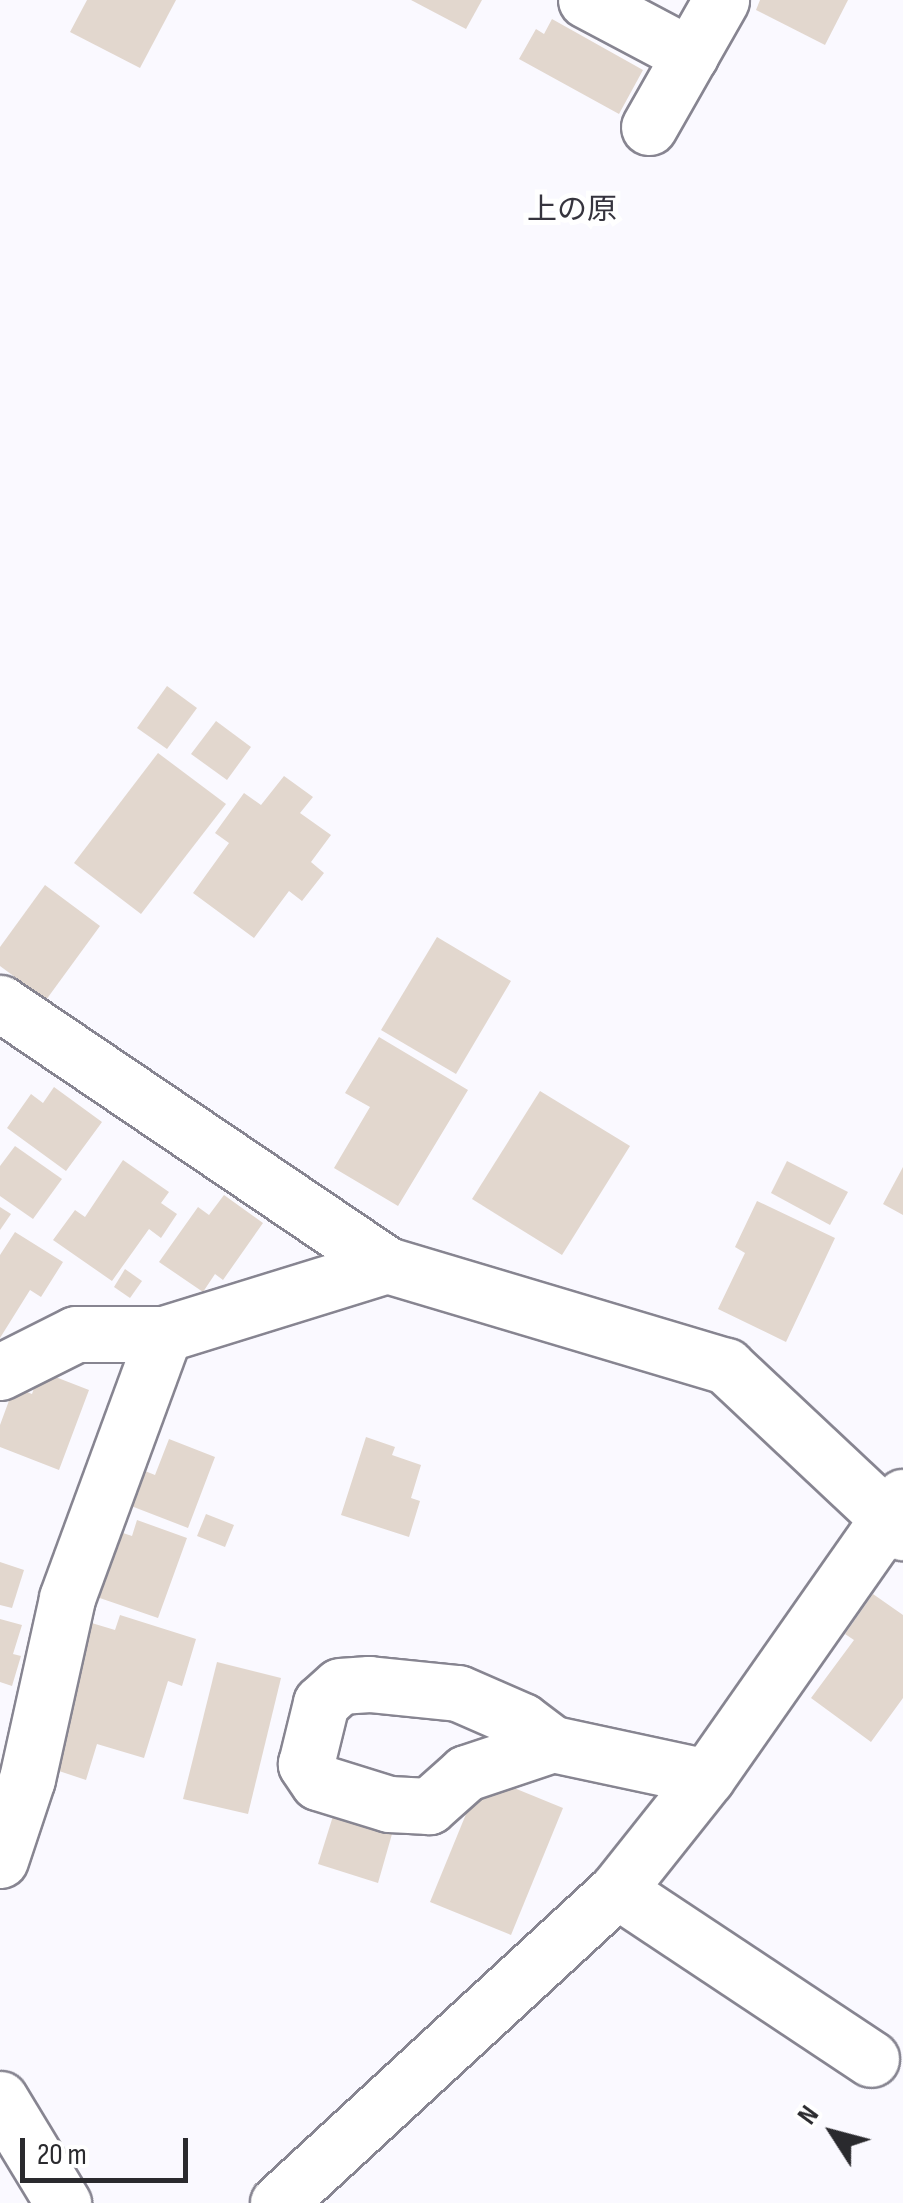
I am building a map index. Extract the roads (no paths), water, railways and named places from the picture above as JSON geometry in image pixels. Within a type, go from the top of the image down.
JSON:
[{"type":"street","points":[[586,0],[690,55]]},
{"type":"street","points":[[649,128],[721,0]]},
{"type":"street","points":[[0,1003],[387,1265],[726,1366],[898,1517],[707,1778],[617,1890],[278,2203]]},
{"type":"street","points":[[0,1372],[76,1334],[164,1334],[387,1265]]},
{"type":"street","points":[[0,1860],[28,1779],[67,1598],[164,1334]]},
{"type":"street","points":[[553,1744],[707,1778]]},
{"type":"street","points":[[617,1890],[872,2060]]},
{"type":"street","points":[[0,2099],[63,2203]]},
{"type":"district","name":"上の原","points":[[572,210]]}]
